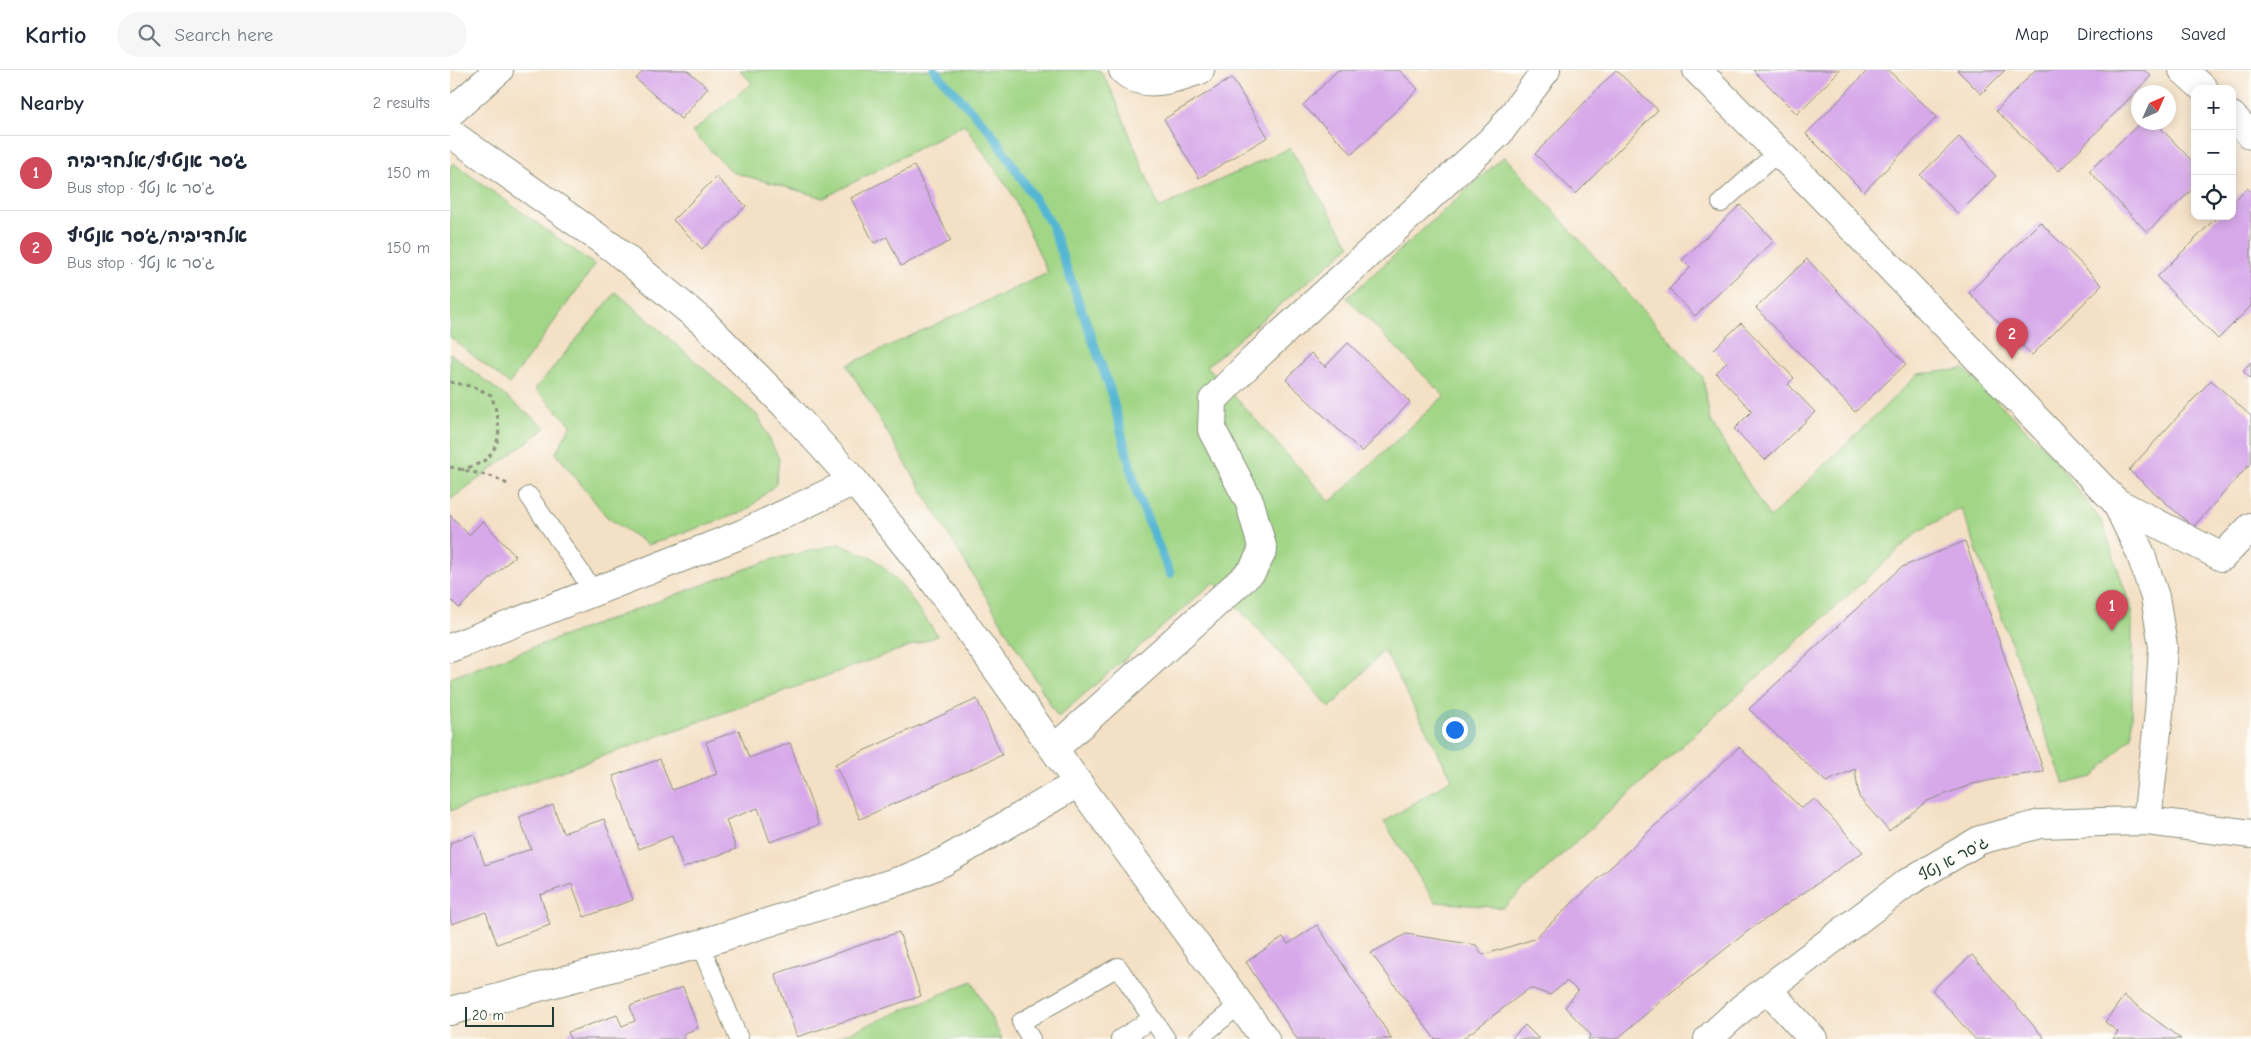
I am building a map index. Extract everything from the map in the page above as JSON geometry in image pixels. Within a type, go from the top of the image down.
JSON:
[{"type":"street","points":[[450,113],[499,70]]},
{"type":"street","points":[[1123,70],[1130,77],[1164,82],[1200,70]]},
{"type":"street","points":[[1054,749],[1252,571],[1263,550],[1250,503],[1212,430],[1214,400],[1254,359],[1499,133],[1546,70]]},
{"type":"street","points":[[1697,70],[2116,502],[2222,556],[2251,526]]},
{"type":"street","points":[[2183,70],[2200,85]]},
{"type":"street","points":[[2236,120],[2251,135]]},
{"type":"street","points":[[450,133],[612,248],[703,322],[785,405],[854,481],[929,574],[1078,783],[1265,1039]]},
{"type":"street","points":[[450,648],[742,534],[854,481]]},
{"type":"street","points":[[2116,502],[2143,561],[2155,597],[2163,646],[2159,713],[2147,821]]},
{"type":"street","points":[[450,1011],[700,944],[908,878],[960,852],[1078,783]]},
{"type":"street","name":"ג'סר א נטף","points":[[1708,1039],[1741,1008],[1905,884],[1980,840],[2040,824],[2147,821],[2251,834]]},
{"type":"street","points":[[1767,989],[1813,1039]]},
{"type":"lane","points":[[1721,203],[1778,152]]},
{"type":"lane","points":[[529,496],[594,592]]},
{"type":"lane","points":[[700,944],[739,1039]]},
{"type":"lane","points":[[1031,1039],[1022,1022],[1118,967],[1166,1039]]},
{"type":"lane","points":[[1198,1039],[1240,1004]]},
{"type":"lane","points":[[1120,1039],[1152,1019]]},
{"type":"path","points":[[450,382],[474,387],[491,395],[499,415],[499,440],[486,460],[462,470]]},
{"type":"path","points":[[450,467],[494,477],[529,496]]},
{"type":"green space","points":[[740,70],[1100,70],[1113,93],[1159,208],[1290,148],[1350,246],[1207,366],[1330,502],[1444,396],[1347,298],[1504,156],[1703,377],[1710,421],[1770,518],[1918,374],[1964,369],[2047,450],[2102,522],[2132,611],[2132,736],[2093,777],[2064,784],[1961,508],[1918,532],[1503,908],[1435,902],[1384,822],[1452,779],[1384,650],[1330,708],[1214,582],[1058,717],[847,365],[1048,273],[1011,192],[964,124],[824,198],[732,172],[692,132],[752,83]]},
{"type":"green space","points":[[453,163],[595,265],[509,384],[450,337],[450,166]]},
{"type":"green space","points":[[616,292],[758,416],[779,459],[776,484],[746,511],[648,545],[607,517],[556,453],[571,425],[535,389]]},
{"type":"green space","points":[[450,353],[546,428],[450,500]]},
{"type":"green space","points":[[839,544],[875,559],[899,582],[938,636],[450,811],[450,678],[770,560]]},
{"type":"green space","points":[[972,981],[1002,1039],[834,1039]]},
{"type":"building","points":[[644,70],[687,70],[708,88],[681,119],[636,79]]},
{"type":"building","points":[[1338,70],[1399,70],[1418,89],[1352,154],[1303,105]]},
{"type":"building","points":[[1616,70],[1658,110],[1576,194],[1535,154]]},
{"type":"building","points":[[1753,70],[1840,70],[1797,114]]},
{"type":"building","points":[[1868,70],[1888,70],[1937,117],[1864,192],[1806,134]]},
{"type":"building","points":[[1957,70],[2005,70],[1981,94]]},
{"type":"building","points":[[2035,70],[2144,70],[2151,76],[2142,85],[2131,85],[2131,97],[2059,171],[1996,111]]},
{"type":"building","points":[[1232,78],[1268,137],[1199,178],[1164,119]]},
{"type":"building","points":[[2133,130],[2163,130],[2191,160],[2191,191],[2147,232],[2089,171]]},
{"type":"building","points":[[1959,137],[1996,176],[1958,214],[1920,175]]},
{"type":"building","points":[[914,166],[951,241],[901,266],[887,237],[874,243],[851,198]]},
{"type":"building","points":[[716,177],[746,206],[702,249],[673,220]]},
{"type":"building","points":[[2247,188],[2251,192],[2251,306],[2218,339],[2157,277],[2214,220],[2236,220],[2236,198]]},
{"type":"building","points":[[1740,205],[1774,241],[1695,316],[1669,289],[1690,268],[1682,260]]},
{"type":"building","points":[[2040,222],[2102,285],[2032,355],[1969,293]]},
{"type":"building","points":[[1807,259],[1906,364],[1855,412],[1756,308]]},
{"type":"building","points":[[1741,323],[1794,378],[1788,384],[1815,412],[1765,460],[1734,429],[1752,411],[1716,373],[1727,362],[1714,349]]},
{"type":"building","points":[[1348,343],[1410,402],[1362,452],[1286,380],[1311,353],[1325,367]]},
{"type":"building","points":[[2251,362],[2251,379],[2243,371]]},
{"type":"building","points":[[2211,380],[2251,416],[2251,463],[2193,527],[2129,470]]},
{"type":"building","points":[[450,515],[469,535],[483,521],[515,556],[459,608],[450,599]]},
{"type":"building","points":[[1965,541],[2044,772],[2011,776],[1973,784],[1927,801],[1889,831],[1859,797],[1855,769],[1826,782],[1749,709],[1900,568]]},
{"type":"building","points":[[977,699],[1002,755],[860,819],[835,764]]},
{"type":"building","points":[[739,730],[749,758],[790,743],[819,825],[770,842],[758,808],[726,820],[736,849],[683,868],[672,836],[639,849],[613,776],[660,759],[672,790],[717,774],[706,742]]},
{"type":"building","points":[[1739,747],[1801,808],[1815,799],[1863,852],[1748,931],[1669,994],[1617,1039],[1588,1039],[1591,1035],[1565,1007],[1578,991],[1567,981],[1550,995],[1530,988],[1462,1039],[1435,1039],[1371,953],[1406,934],[1476,945],[1483,955],[1534,939]]},
{"type":"building","points":[[553,805],[563,833],[604,819],[633,900],[584,917],[572,884],[540,895],[550,925],[497,944],[486,912],[452,924],[450,919],[450,843],[474,834],[485,865],[531,849],[519,817]]},
{"type":"building","points":[[1317,925],[1392,1039],[1297,1039],[1246,962],[1283,937],[1288,944]]},
{"type":"building","points":[[899,932],[921,996],[797,1037],[775,974]]},
{"type":"building","points":[[1972,955],[2045,1039],[1975,1039],[1932,990]]},
{"type":"building","points":[[683,987],[698,1028],[683,1034],[685,1039],[570,1039],[568,1032],[617,1015],[622,1026],[635,1021],[630,1006]]},
{"type":"building","points":[[2124,996],[2181,1039],[2113,1039],[2118,1032],[2105,1022]]},
{"type":"building","points":[[1525,1025],[1539,1039],[1511,1039]]},
{"type":"waterway","points":[[934,70],[992,133],[1051,224],[1110,389],[1138,496],[1170,574]]},
{"type":"place","name":"אלחדיביה/ג׳סר אנטיף","points":[[2012,359]]},
{"type":"place","name":"ג׳סר אנטיף/אלחדיביה","points":[[2112,631]]}]
